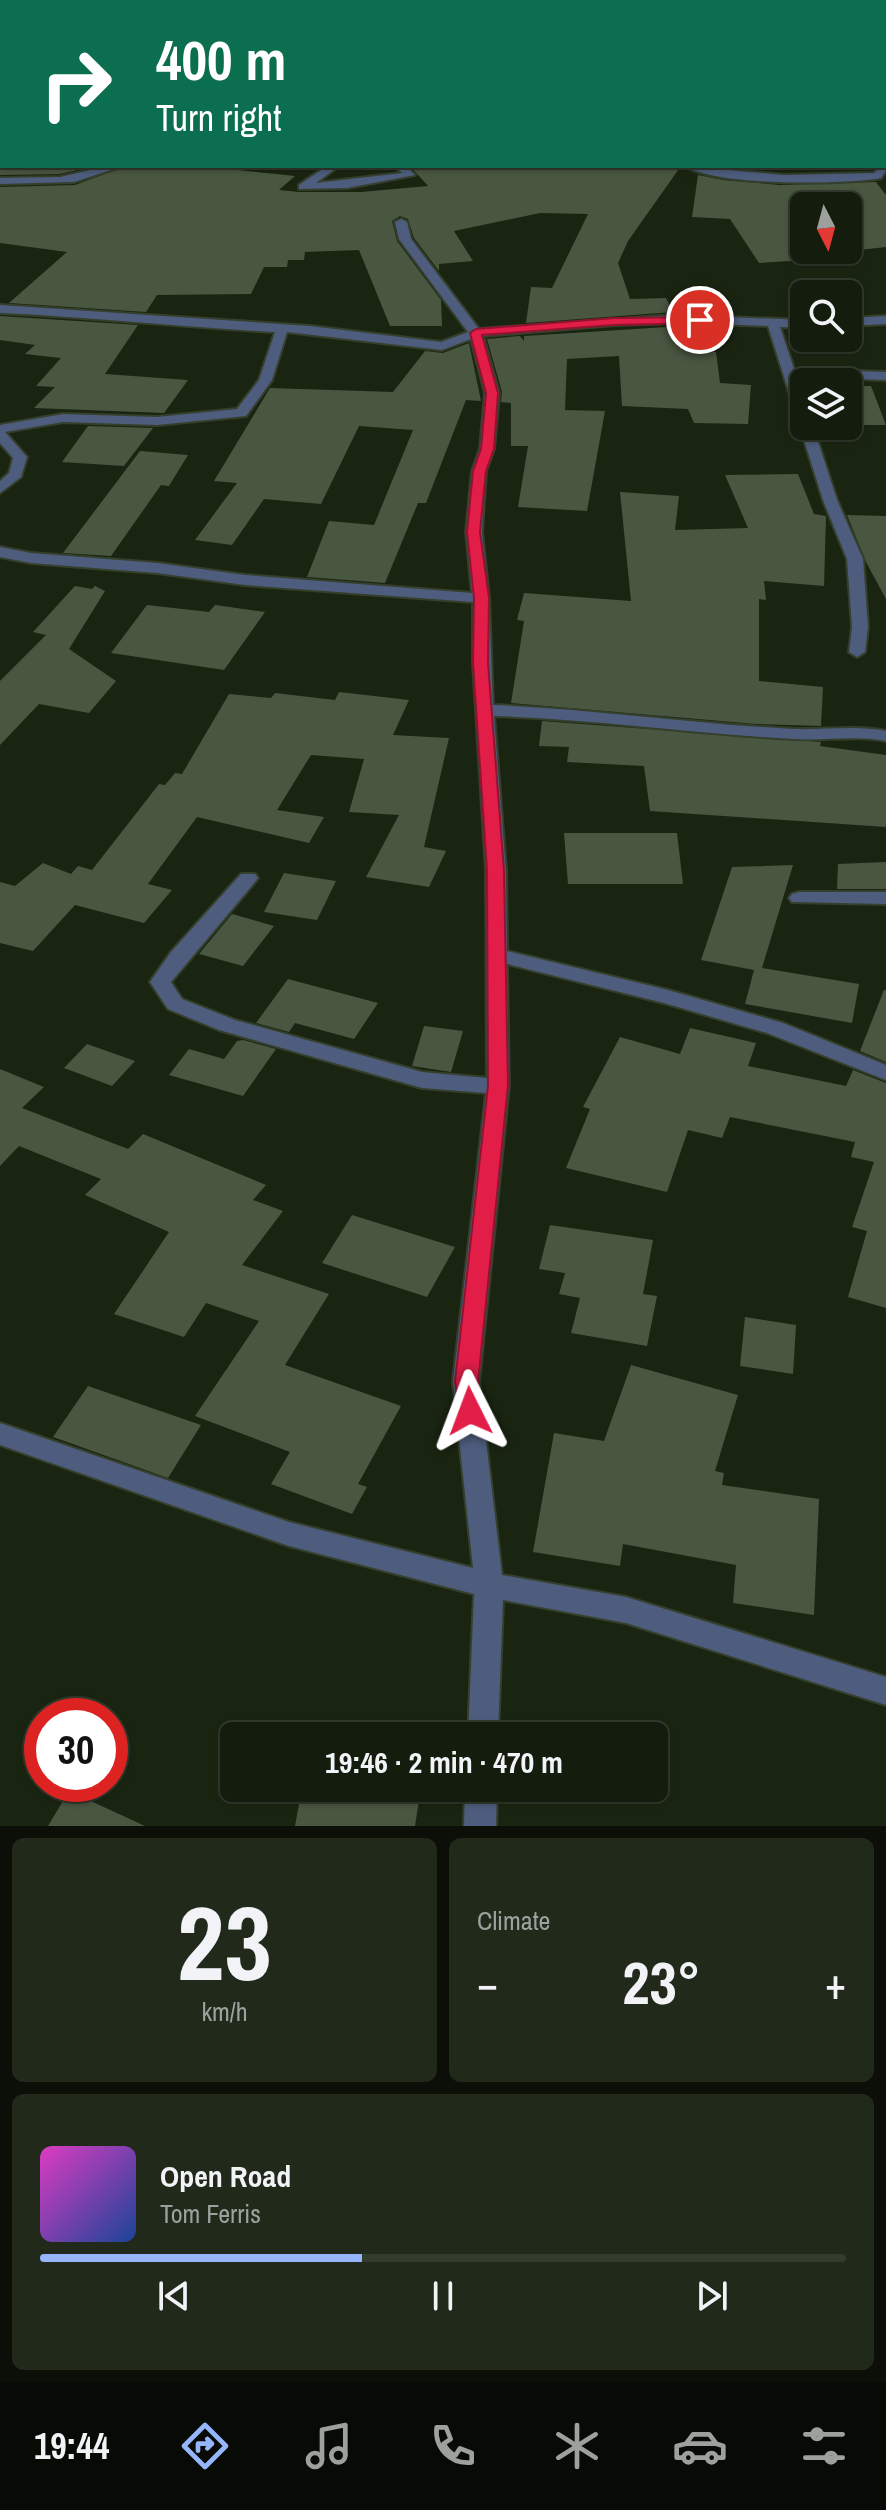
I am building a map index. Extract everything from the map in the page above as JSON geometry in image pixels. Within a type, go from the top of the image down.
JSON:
[{"type":"street","points":[[0,181],[54,184],[89,178],[113,168]]},
{"type":"street","points":[[331,168],[303,187],[384,181],[410,175],[402,168]]},
{"type":"street","points":[[702,168],[800,180],[877,176],[883,168]]},
{"type":"street","points":[[354,171],[384,181]]},
{"type":"street","points":[[401,222],[405,239],[476,333],[492,393],[487,449],[479,471],[474,532],[481,598],[481,663],[496,871],[498,1086],[466,1382],[489,1585],[484,1722]]},
{"type":"street","points":[[0,309],[107,314],[164,322],[282,329],[442,346],[476,333],[675,319],[790,324]]},
{"type":"street","points":[[862,321],[886,320]]},
{"type":"street","points":[[773,323],[790,381]]},
{"type":"street","points":[[0,429],[63,418],[157,421],[241,413],[265,380],[282,329]]},
{"type":"street","points":[[787,373],[886,376]]},
{"type":"street","points":[[0,435],[20,457],[16,474],[0,489]]},
{"type":"street","points":[[811,440],[830,500],[855,559],[860,627],[857,652]]},
{"type":"street","points":[[0,552],[31,558],[157,568],[245,580],[481,598]]},
{"type":"street","points":[[485,710],[571,713],[795,734],[871,733],[886,736]]},
{"type":"street","points":[[248,878],[160,982],[175,1004],[227,1025],[422,1080],[498,1086]]},
{"type":"street","points":[[799,898],[886,898]]},
{"type":"street","points":[[497,955],[668,997],[775,1028],[886,1073]]},
{"type":"street","points":[[0,1434],[289,1534],[489,1585],[626,1610],[886,1691]]},
{"type":"street","points":[[480,1826],[481,1802]]},
{"type":"building","points":[[0,168],[86,168],[60,174],[0,175]]},
{"type":"building","points":[[121,168],[219,168],[295,176],[279,190],[361,192],[428,186],[412,168],[680,168],[628,241],[618,263],[630,299],[666,298],[673,312],[526,323],[531,287],[552,288],[588,214],[540,213],[454,231],[473,261],[439,264],[439,271],[414,238],[408,219],[400,216],[392,221],[397,241],[441,300],[442,326],[390,326],[359,250],[305,252],[304,260],[288,260],[287,267],[264,267],[251,294],[157,295],[146,312],[9,303],[67,252],[0,243],[0,187],[75,185]]},
{"type":"building","points":[[698,175],[780,185],[876,182],[886,195],[886,247],[862,250],[862,192],[790,192],[790,261],[759,263],[730,219],[692,217]]},
{"type":"building","points":[[0,316],[138,325],[105,374],[188,380],[164,413],[34,408],[55,387],[36,386],[61,358],[25,354],[35,345],[0,340]]},
{"type":"building","points":[[683,326],[695,352],[716,352],[720,383],[751,385],[748,424],[694,423],[688,409],[622,406],[619,356],[567,359],[565,410],[605,411],[587,511],[518,507],[528,446],[511,446],[511,403],[501,402],[502,392],[487,339],[520,336],[524,341],[524,336]]},
{"type":"building","points":[[469,343],[481,401],[466,400],[426,503],[418,503],[385,583],[307,577],[329,521],[374,525],[413,430],[359,426],[321,504],[264,499],[232,545],[195,540],[237,483],[214,481],[270,388],[393,392],[425,351],[443,353]]},
{"type":"building","points":[[862,386],[871,386],[886,425],[862,425]]},
{"type":"building","points":[[88,426],[153,428],[124,466],[62,462]]},
{"type":"building","points":[[140,451],[188,455],[169,486],[161,485],[111,556],[63,553]]},
{"type":"building","points":[[798,474],[814,514],[826,516],[824,586],[764,581],[766,600],[759,599],[759,681],[823,687],[821,726],[756,724],[511,703],[524,621],[517,620],[524,593],[631,601],[620,492],[679,496],[675,530],[748,528],[725,475]]},
{"type":"building","points":[[847,515],[886,516],[886,599],[866,562]]},
{"type":"building","points":[[75,586],[92,589],[95,586],[105,591],[69,649],[116,681],[89,713],[39,704],[0,745],[0,681],[46,635],[33,632]]},
{"type":"building","points":[[147,605],[209,612],[215,605],[265,612],[224,670],[111,653]]},
{"type":"building","points":[[339,692],[409,700],[393,735],[449,738],[424,847],[446,851],[429,887],[366,877],[399,815],[349,812],[364,759],[311,755],[277,810],[324,817],[309,843],[197,817],[148,884],[172,890],[144,923],[75,905],[33,951],[0,943],[0,882],[15,886],[43,863],[71,874],[78,866],[92,870],[159,784],[165,785],[175,773],[182,774],[229,694],[271,698],[275,693],[335,700]]},
{"type":"building","points":[[542,721],[821,742],[820,746],[886,755],[886,827],[650,811],[644,766],[567,762],[569,747],[539,746]]},
{"type":"building","points":[[564,833],[677,833],[683,884],[568,884]]},
{"type":"building","points":[[886,862],[886,889],[837,889],[838,864]]},
{"type":"building","points":[[793,865],[762,968],[859,984],[852,1023],[745,1004],[754,970],[701,960],[732,867]]},
{"type":"building","points":[[284,873],[336,881],[317,920],[264,912]]},
{"type":"building","points":[[232,914],[274,926],[243,966],[199,954]]},
{"type":"building","points":[[288,979],[378,1003],[354,1039],[295,1023],[289,1032],[256,1023]]},
{"type":"building","points":[[886,990],[886,1062],[860,1051]]},
{"type":"building","points":[[424,1026],[463,1031],[451,1072],[412,1066]]},
{"type":"building","points":[[690,1028],[756,1043],[748,1066],[846,1086],[853,1070],[886,1083],[886,1308],[848,1297],[867,1231],[852,1227],[874,1162],[851,1157],[855,1142],[730,1117],[722,1138],[688,1130],[667,1192],[566,1168],[590,1109],[583,1107],[620,1037],[680,1054]]},
{"type":"building","points":[[237,1041],[276,1049],[243,1096],[169,1075],[189,1049],[224,1059]]},
{"type":"building","points":[[87,1044],[135,1061],[112,1086],[64,1068]]},
{"type":"building","points":[[0,1069],[44,1087],[22,1108],[128,1149],[143,1134],[266,1185],[253,1200],[283,1211],[242,1265],[329,1294],[285,1365],[401,1406],[358,1484],[367,1487],[352,1514],[271,1484],[290,1452],[195,1416],[259,1321],[206,1303],[184,1337],[114,1314],[169,1232],[85,1195],[101,1179],[19,1146],[0,1166]]},
{"type":"building","points":[[352,1215],[455,1247],[427,1297],[322,1263]]},
{"type":"building","points":[[550,1225],[653,1240],[643,1294],[657,1296],[647,1346],[571,1333],[580,1298],[559,1294],[565,1273],[539,1269]]},
{"type":"building","points":[[745,1317],[796,1325],[793,1374],[740,1366]]},
{"type":"building","points":[[631,1365],[738,1395],[715,1471],[724,1473],[722,1485],[819,1499],[814,1615],[733,1603],[736,1565],[623,1544],[620,1566],[533,1552],[554,1433],[604,1441]]},
{"type":"building","points":[[88,1386],[201,1425],[168,1478],[53,1437]]},
{"type":"building","points":[[62,1802],[93,1802],[145,1826],[48,1826]]},
{"type":"building","points":[[299,1802],[419,1802],[415,1826],[295,1826]]},
{"type":"route","points":[[470,1411],[466,1382],[498,1086],[496,871],[481,663],[481,598],[474,532],[479,471],[487,449],[492,393],[476,333],[614,321],[700,320]]}]
